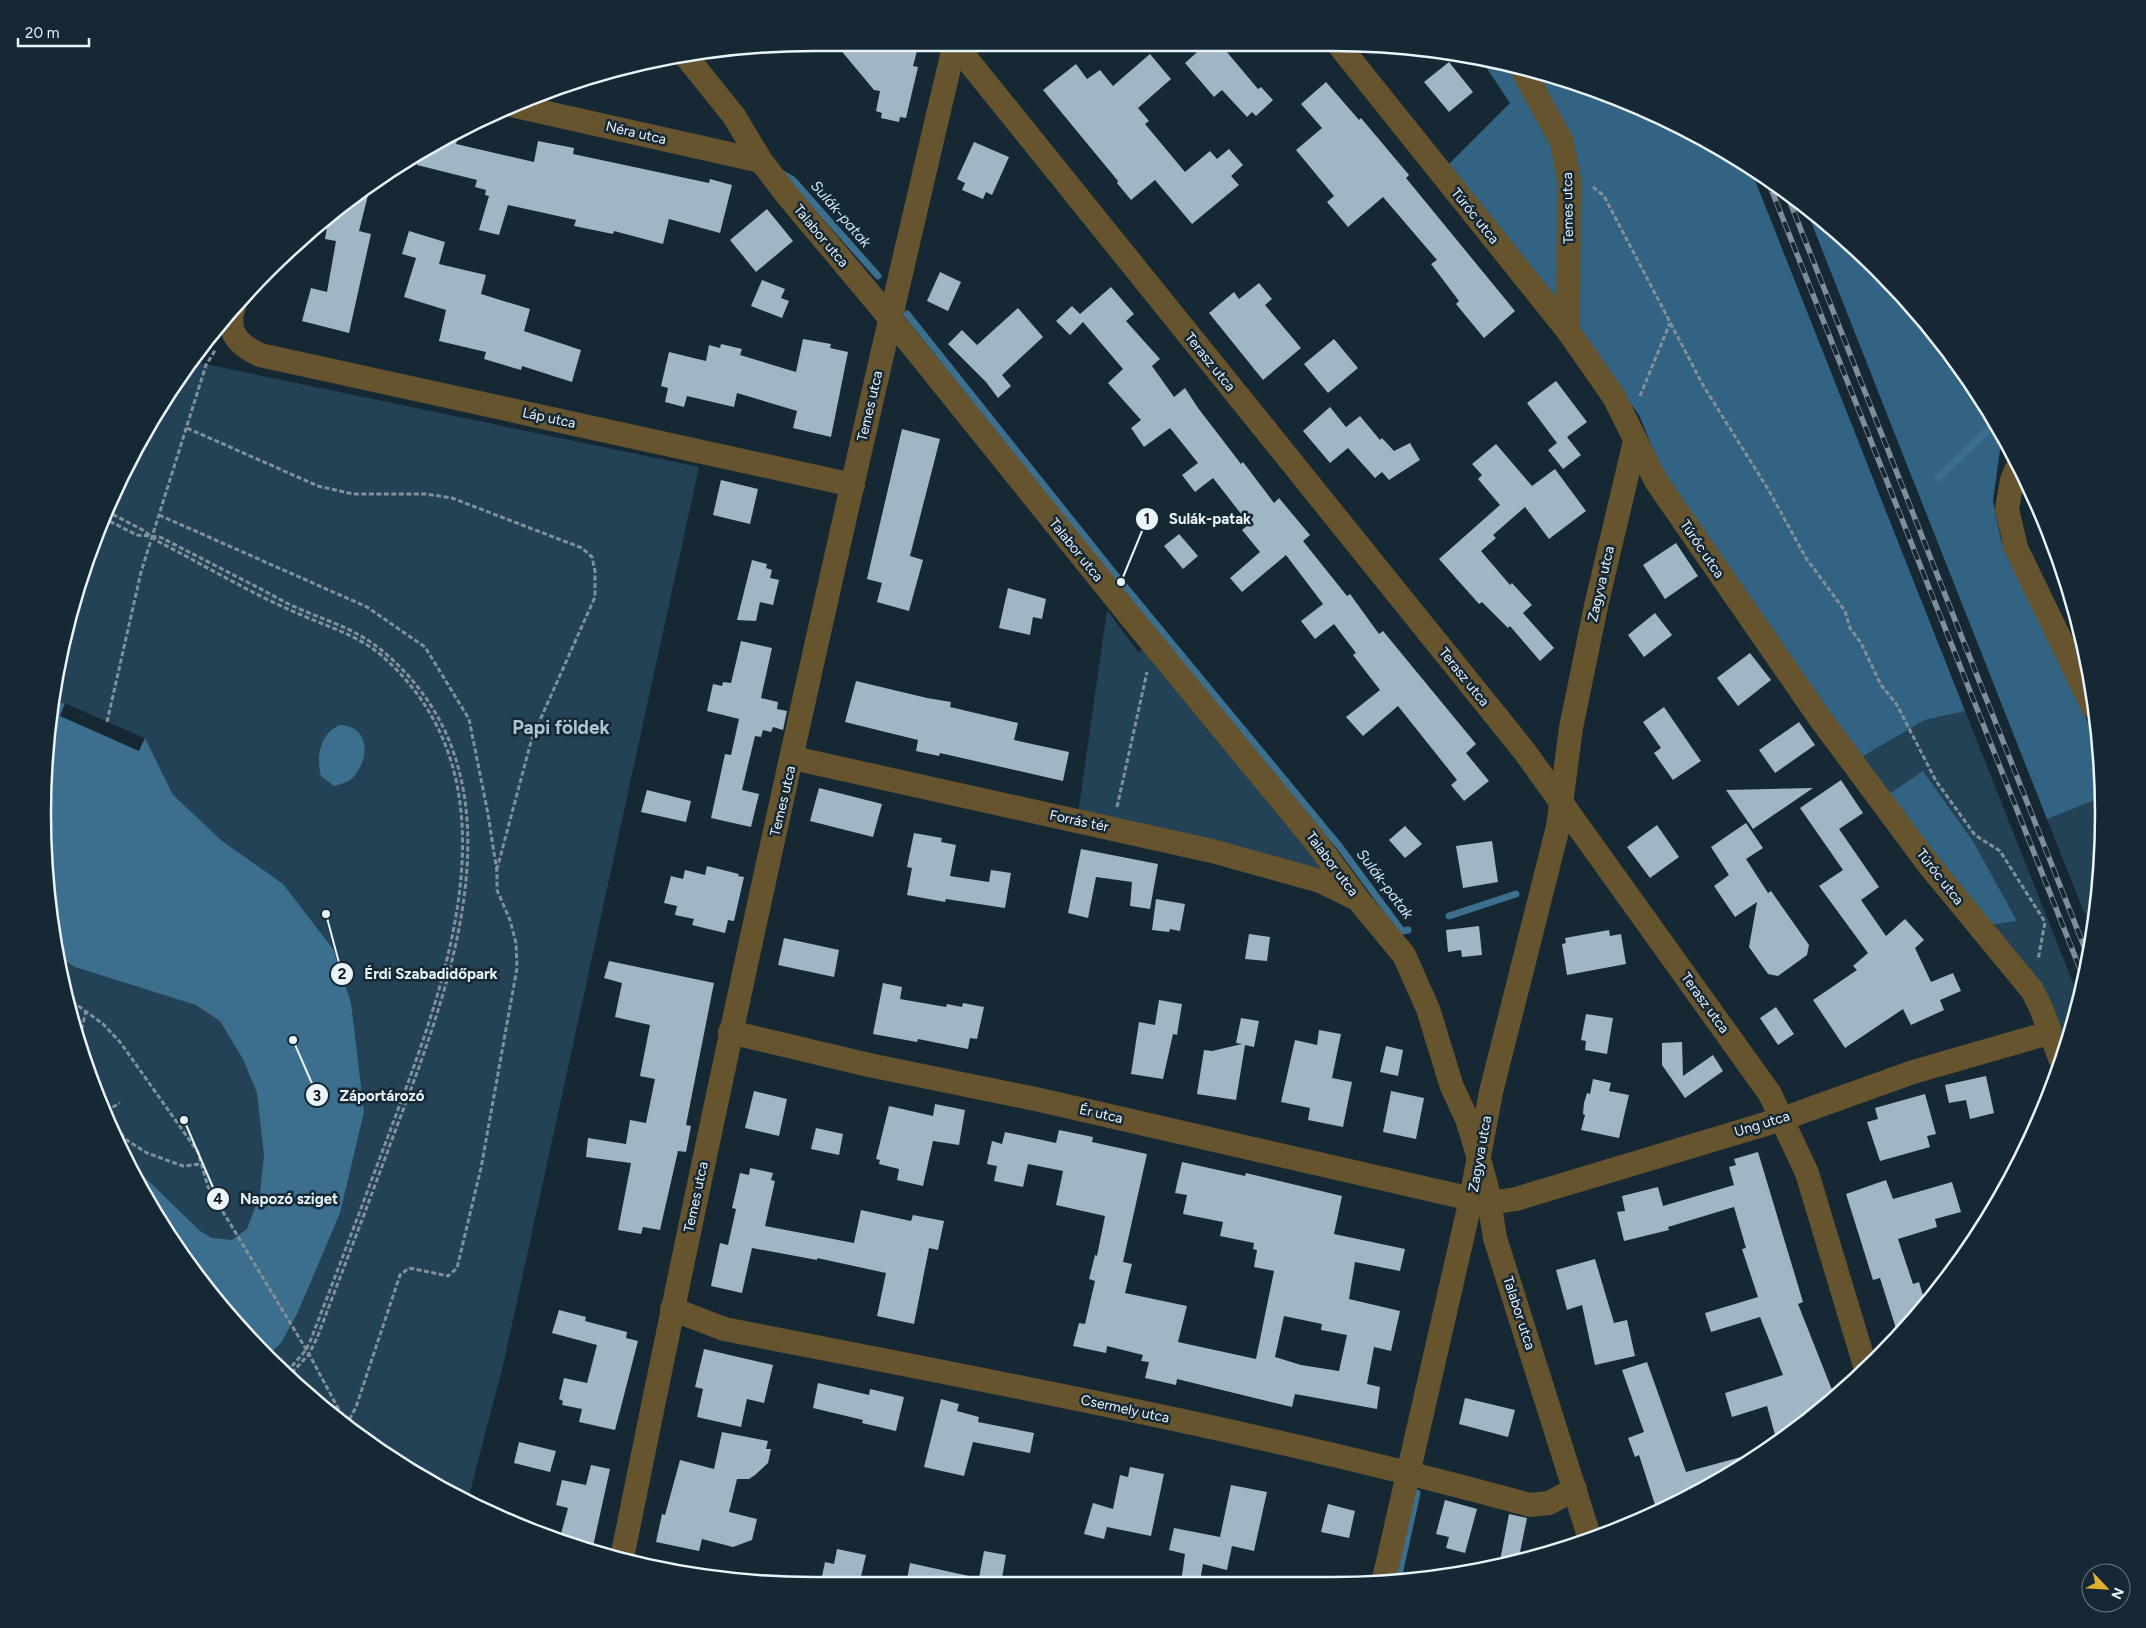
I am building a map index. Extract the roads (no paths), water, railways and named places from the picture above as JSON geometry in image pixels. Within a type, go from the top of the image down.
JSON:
[{"type":"street","name":"Temes utca","points":[[623,1552],[730,1032],[793,758],[890,318],[954,51]]},
{"type":"street","name":"Terasz utca","points":[[958,51],[1525,752],[1560,804],[1770,1094],[1807,1173],[1863,1360]]},
{"type":"street","name":"Túróc utca","points":[[1344,51],[1568,331],[1614,397],[1656,481],[1819,717],[1929,865],[2032,990],[2041,1008],[2057,1050]]},
{"type":"street","name":"Talabor utca","points":[[690,62],[734,116],[761,161],[787,196],[890,318],[1153,644],[1316,842],[1360,902],[1404,955],[1428,1009],[1452,1087],[1467,1119],[1479,1158]]},
{"type":"street","name":"Temes utca","points":[[1526,76],[1562,142],[1569,180],[1568,331]]},
{"type":"street","name":"Néra utca","points":[[525,108],[761,161]]},
{"type":"street","name":"Láp utca","points":[[233,321],[236,340],[245,348],[260,355],[853,485]]},
{"type":"street","name":"Zagyva utca","points":[[1385,1575],[1408,1471],[1480,1201],[1479,1158],[1491,1092],[1552,850],[1571,728],[1632,432]]},
{"type":"street","points":[[2015,475],[2006,509],[2016,548],[2084,688]]},
{"type":"street","name":"Zagyva utca","points":[[1525,752],[1544,754],[1556,748],[1571,728]]},
{"type":"street","name":"Forrás tér","points":[[793,758],[1212,851],[1320,881],[1343,891],[1360,902]]},
{"type":"street","name":"Ér utca","points":[[730,1032],[869,1065],[1050,1102],[1480,1201]]},
{"type":"street","name":"Ung utca","points":[[1480,1201],[1516,1199],[1782,1119],[1913,1072],[2049,1033]]},
{"type":"street","points":[[1452,1087],[1473,1101],[1482,1100],[1491,1092]]},
{"type":"street","name":"Talabor utca","points":[[1480,1201],[1495,1238],[1588,1532]]},
{"type":"street","name":"Csermely utca","points":[[672,1309],[724,1329],[1066,1396],[1408,1471],[1530,1505],[1549,1503],[1574,1488]]},
{"type":"waterway","name":"Sulák-patak","points":[[781,173],[793,180],[878,276]]},
{"type":"waterway","name":"Sulák-patak","points":[[907,314],[1121,582],[1340,847],[1402,931],[1408,930]]},
{"type":"waterway","name":"Sulák-patak","points":[[1938,478],[1990,428]]},
{"type":"waterway","name":"Sulák-patak","points":[[1449,916],[1516,894]]},
{"type":"waterway","points":[[1399,1573],[1417,1493]]},
{"type":"railway","points":[[1772,192],[2079,967]]},
{"type":"railway","points":[[1791,206],[2083,944]]},
{"type":"place","name":"Sulák-patak","points":[[1121,582]]},
{"type":"place","name":"Érdi Szabadidőpark","points":[[326,914]]},
{"type":"place","name":"Záportározó","points":[[293,1040]]},
{"type":"place","name":"Napozó sziget","points":[[184,1120]]},
{"type":"district","name":"Papi földek","points":[[561,727]]}]
